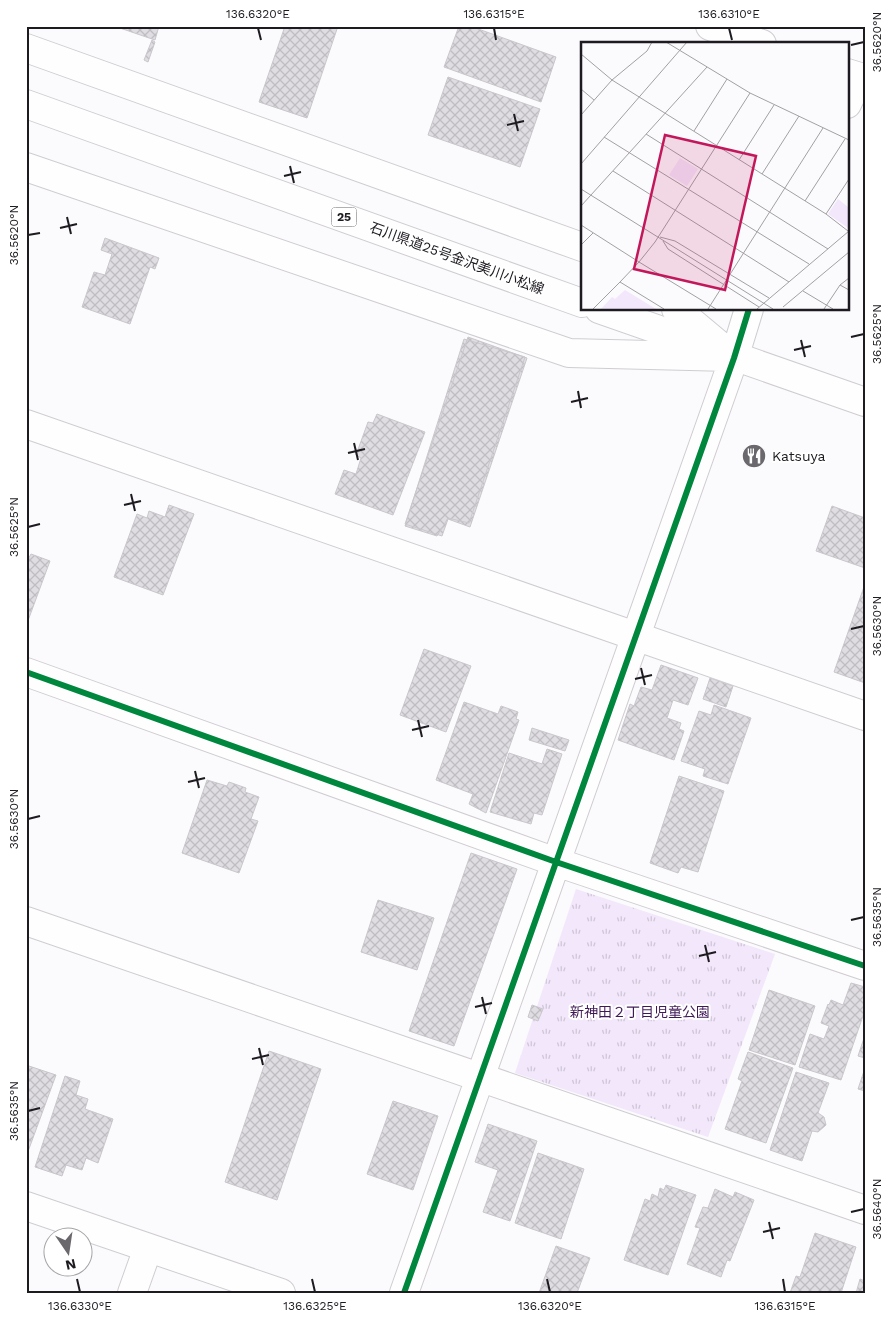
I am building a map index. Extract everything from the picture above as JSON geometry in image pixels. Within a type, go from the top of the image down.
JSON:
[{"type":"street","points":[[710,26],[756,42]]},
{"type":"street","points":[[26,48],[581,247]]},
{"type":"street","points":[[848,102],[859,75]]},
{"type":"street","name":"石川県道25号金沢美川小松線","points":[[26,104],[581,303]]},
{"type":"street","points":[[26,167],[569,353],[734,358]]},
{"type":"street","points":[[601,310],[734,358],[865,402]]},
{"type":"street","points":[[677,310],[734,358]]},
{"type":"street","points":[[404,1293],[734,358],[749,310]]},
{"type":"street","points":[[26,424],[865,716]]},
{"type":"street","points":[[26,672],[556,862],[865,966]]},
{"type":"street","points":[[26,921],[865,1210]]},
{"type":"street","points":[[26,1206],[281,1293]]},
{"type":"street","points":[[132,1293],[148,1248]]},
{"type":"green space","name":"新神田２丁目児童公園","points":[[576,889],[775,954],[708,1137],[515,1073]]},
{"type":"building","points":[[114,26],[159,26],[155,40]]},
{"type":"building","points":[[285,26],[338,26],[307,118],[259,102]]},
{"type":"building","points":[[459,26],[470,26],[556,57],[541,102],[444,67]]},
{"type":"building","points":[[152,40],[155,42],[148,62],[144,60]]},
{"type":"building","points":[[448,77],[540,109],[520,167],[428,135]]},
{"type":"building","points":[[105,238],[159,258],[155,269],[150,267],[130,324],[82,307],[94,272],[105,275],[112,254],[101,250]]},
{"type":"building","points":[[468,337],[527,358],[470,527],[448,519],[442,536],[405,524]]},
{"type":"building","points":[[464,339],[525,357],[469,523],[448,518],[437,536],[405,526]]},
{"type":"building","points":[[377,414],[425,432],[393,515],[335,494],[344,470],[356,474],[361,458],[356,455],[368,422],[373,423]]},
{"type":"building","points":[[169,505],[194,514],[163,595],[114,577],[137,514],[147,518],[149,511],[165,517]]},
{"type":"building","points":[[832,506],[865,518],[865,568],[816,551]]},
{"type":"building","points":[[31,554],[50,561],[26,626],[26,563]]},
{"type":"building","points":[[865,584],[865,683],[834,672]]},
{"type":"building","points":[[424,649],[471,666],[446,732],[400,715]]},
{"type":"building","points":[[661,665],[698,678],[688,705],[673,700],[667,718],[681,723],[679,729],[684,731],[674,760],[618,740],[630,704],[634,706],[641,687],[652,690]]},
{"type":"building","points":[[710,678],[733,686],[726,707],[703,699]]},
{"type":"building","points":[[464,702],[498,714],[501,706],[518,712],[516,719],[519,720],[486,813],[469,804],[473,794],[436,780]]},
{"type":"building","points":[[714,705],[751,718],[728,784],[703,776],[705,769],[681,761],[699,711],[711,715]]},
{"type":"building","points":[[532,728],[569,740],[565,751],[529,740]]},
{"type":"building","points":[[547,749],[562,754],[542,815],[534,813],[531,824],[490,812],[509,753],[542,764]]},
{"type":"building","points":[[679,776],[724,791],[698,872],[681,867],[678,873],[650,863]]},
{"type":"building","points":[[207,780],[227,786],[229,782],[246,788],[245,792],[259,797],[251,819],[258,821],[239,873],[182,853]]},
{"type":"building","points":[[471,853],[517,869],[454,1046],[409,1031]]},
{"type":"building","points":[[378,900],[434,918],[417,970],[361,952]]},
{"type":"building","points":[[851,983],[865,987],[865,1010],[841,1080],[799,1067],[810,1034],[824,1039],[829,1026],[821,1023],[828,1004],[831,1000],[843,1005]]},
{"type":"building","points":[[769,990],[815,1006],[795,1065],[749,1050]]},
{"type":"building","points":[[532,1005],[543,1009],[538,1021],[528,1017]]},
{"type":"building","points":[[865,1035],[865,1058],[858,1056]]},
{"type":"building","points":[[269,1051],[321,1069],[277,1200],[225,1182]]},
{"type":"building","points":[[748,1052],[793,1068],[766,1143],[725,1129],[742,1081],[738,1079]]},
{"type":"building","points":[[26,1065],[56,1075],[26,1157]]},
{"type":"building","points":[[865,1068],[865,1091],[858,1089]]},
{"type":"building","points":[[796,1072],[829,1083],[818,1113],[824,1117],[826,1125],[818,1132],[812,1131],[802,1161],[770,1150]]},
{"type":"building","points":[[65,1076],[80,1081],[76,1095],[88,1099],[85,1109],[113,1119],[98,1163],[86,1158],[82,1170],[66,1165],[62,1176],[35,1167]]},
{"type":"building","points":[[393,1101],[438,1116],[413,1190],[367,1174]]},
{"type":"building","points":[[488,1124],[537,1141],[510,1221],[483,1212],[498,1170],[475,1162]]},
{"type":"building","points":[[538,1153],[584,1169],[561,1239],[515,1223]]},
{"type":"building","points":[[666,1185],[696,1195],[668,1275],[624,1260],[645,1199],[650,1201],[652,1194],[658,1197],[660,1188],[664,1190]]},
{"type":"building","points":[[715,1189],[733,1197],[735,1192],[754,1200],[730,1261],[727,1260],[721,1277],[687,1264],[700,1228],[695,1227],[703,1207],[708,1208]]},
{"type":"building","points":[[815,1233],[856,1247],[841,1293],[790,1293],[796,1276],[800,1277]]},
{"type":"building","points":[[556,1246],[590,1258],[577,1293],[539,1293]]},
{"type":"building","points":[[860,1279],[865,1281],[865,1293],[856,1293]]},
{"type":"cycle path","points":[[404,1293],[734,358],[749,310]]},
{"type":"cycle path","points":[[26,672],[556,862],[865,966]]},
{"type":"place","name":"Katsuya","points":[[754,456]]}]
